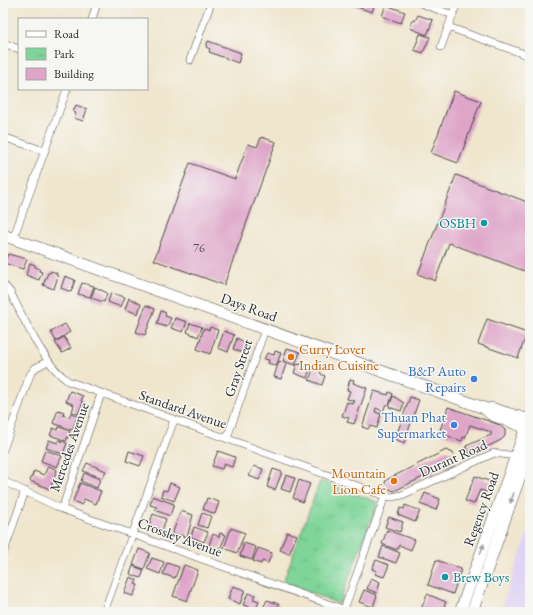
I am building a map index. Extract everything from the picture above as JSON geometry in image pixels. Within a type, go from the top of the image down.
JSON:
[{"type":"main road","name":"Days Road","points":[[8,237],[484,408],[493,408],[529,422]]},
{"type":"main road","name":"Days Road","points":[[484,408],[492,415],[506,420],[529,422]]},
{"type":"main road","points":[[506,420],[511,424],[517,436],[516,453]]},
{"type":"main road","name":"Regency Road","points":[[460,612],[516,453],[529,422]]},
{"type":"main road","name":"Regency Road","points":[[472,612],[530,448]]},
{"type":"street","points":[[92,18],[97,3]]},
{"type":"street","points":[[190,60],[210,3]]},
{"type":"street","points":[[420,3],[453,15]]},
{"type":"street","points":[[441,47],[457,3]]},
{"type":"street","points":[[448,27],[530,56]]},
{"type":"street","points":[[3,43],[18,49]]},
{"type":"street","points":[[8,237],[45,151],[67,90]]},
{"type":"street","points":[[3,137],[45,151]]},
{"type":"street","name":"Standard Avenue","points":[[3,284],[10,292],[48,362],[59,375],[68,382],[385,496],[392,497],[402,495]]},
{"type":"street","name":"Gray Street","points":[[227,438],[265,329]]},
{"type":"street","points":[[3,450],[30,375],[35,368],[48,362]]},
{"type":"street","name":"Mercedes Avenue","points":[[62,509],[101,394]]},
{"type":"street","points":[[104,612],[174,420]]},
{"type":"street","name":"Durant Road","points":[[402,495],[494,453],[516,453]]},
{"type":"street","name":"Crossley Avenue","points":[[3,481],[62,509],[346,611]]},
{"type":"street","points":[[3,554],[25,491]]},
{"type":"street","points":[[346,611],[385,496]]},
{"type":"shaded area","points":[[530,526],[530,612],[500,612]]},
{"type":"green space","points":[[320,481],[378,502],[339,604],[283,582]]},
{"type":"building","points":[[355,3],[375,3],[372,12],[354,6]]},
{"type":"building","points":[[386,5],[405,12],[401,23],[382,16]]},
{"type":"building","points":[[418,15],[433,20],[427,35],[410,28],[413,20],[415,21]]},
{"type":"building","points":[[420,34],[430,37],[423,53],[414,50]]},
{"type":"building","points":[[208,41],[241,53],[238,63],[209,52],[210,49],[206,47]]},
{"type":"building","points":[[454,91],[481,101],[458,163],[431,153]]},
{"type":"building","points":[[76,105],[87,109],[83,121],[74,118],[76,113],[73,112]]},
{"type":"building","points":[[261,137],[276,142],[224,285],[154,260],[190,163],[235,179],[248,144],[257,147]]},
{"type":"building","name":"OSBH","points":[[456,175],[530,203],[530,273],[449,243],[435,281],[418,274]]},
{"type":"building","points":[[8,254],[27,259],[23,269],[4,263]]},
{"type":"building","points":[[30,263],[35,265],[35,267],[40,269],[39,271],[42,272],[39,280],[26,275]]},
{"type":"building","points":[[51,271],[57,273],[56,275],[58,276],[54,289],[43,285],[48,273]]},
{"type":"building","points":[[65,276],[75,280],[71,292],[61,288]]},
{"type":"building","points":[[82,283],[94,286],[90,297],[78,294]]},
{"type":"building","points":[[95,287],[107,293],[104,302],[91,298]]},
{"type":"building","points":[[111,293],[125,297],[121,307],[108,302]]},
{"type":"building","points":[[129,298],[141,304],[138,314],[125,309]]},
{"type":"building","points":[[146,305],[155,309],[145,335],[136,332]]},
{"type":"building","points":[[161,311],[166,313],[165,316],[171,318],[167,327],[157,324]]},
{"type":"building","points":[[175,318],[187,322],[183,332],[171,328]]},
{"type":"building","points":[[487,319],[527,333],[518,358],[478,344]]},
{"type":"building","points":[[190,323],[202,327],[198,337],[187,332]]},
{"type":"building","points":[[65,324],[70,332],[56,341],[51,332]]},
{"type":"building","points":[[210,327],[218,330],[210,354],[197,349],[204,328],[209,330]]},
{"type":"building","points":[[224,331],[234,335],[228,352],[218,348]]},
{"type":"building","points":[[64,337],[71,348],[62,353],[55,342]]},
{"type":"building","points":[[237,338],[247,344],[243,353],[233,349]]},
{"type":"building","name":"Curry Lover Indian Cuisine","points":[[287,348],[300,352],[295,365],[283,361]]},
{"type":"building","points":[[275,351],[281,353],[276,366],[268,363],[269,360],[264,359],[267,353],[274,355]]},
{"type":"building","points":[[279,361],[286,364],[281,379],[274,377]]},
{"type":"building","points":[[300,363],[310,369],[307,378],[294,373],[297,364],[300,365]]},
{"type":"building","points":[[314,366],[320,368],[321,374],[325,376],[322,385],[309,380]]},
{"type":"building","points":[[350,379],[354,380],[353,383],[367,388],[354,424],[347,422],[349,418],[342,416],[347,402],[353,404],[355,401],[347,399],[350,391],[347,390]]},
{"type":"building","points":[[70,391],[83,396],[81,401],[83,402],[78,414],[72,412],[74,405],[66,401]]},
{"type":"building","points":[[374,391],[388,395],[389,392],[393,394],[389,405],[386,404],[383,411],[376,408],[375,412],[381,414],[377,428],[370,426],[368,429],[362,427]]},
{"type":"building","points":[[393,396],[404,403],[401,411],[389,407]]},
{"type":"building","points":[[410,397],[419,400],[404,443],[395,439]]},
{"type":"building","points":[[448,407],[500,425],[505,430],[505,436],[501,440],[470,455],[466,446],[491,435],[491,432],[470,425],[465,438],[463,437],[462,441],[439,433]]},
{"type":"building","points":[[58,410],[64,412],[63,415],[69,417],[71,413],[78,416],[72,430],[53,423]]},
{"type":"building","points":[[59,427],[70,431],[66,441],[50,435],[53,428],[58,430]]},
{"type":"building","points":[[49,440],[58,443],[59,440],[67,443],[63,454],[46,448]]},
{"type":"building","points":[[45,450],[62,456],[57,467],[41,461]]},
{"type":"building","points":[[446,450],[453,453],[456,461],[394,491],[384,487],[386,480]]},
{"type":"building","points":[[129,451],[144,456],[140,466],[126,461]]},
{"type":"building","points":[[218,451],[235,457],[232,467],[224,464],[222,469],[212,466]]},
{"type":"building","points":[[87,463],[106,471],[102,478],[83,471]]},
{"type":"building","points":[[48,466],[57,470],[50,489],[30,481],[34,471],[44,475]]},
{"type":"building","points":[[254,466],[263,469],[259,480],[249,476]]},
{"type":"building","points":[[273,469],[282,472],[275,490],[267,487]]},
{"type":"building","points":[[84,473],[100,479],[97,488],[81,481]]},
{"type":"building","points":[[286,475],[295,478],[290,492],[281,489]]},
{"type":"building","points":[[475,476],[491,482],[487,492],[480,490],[474,504],[465,501]]},
{"type":"building","points":[[299,480],[310,484],[303,502],[293,498]]},
{"type":"building","points":[[80,483],[101,491],[96,504],[84,499],[82,505],[73,501]]},
{"type":"building","points":[[170,483],[180,487],[174,501],[161,496],[163,490],[167,491]]},
{"type":"building","points":[[425,493],[440,499],[436,510],[420,504]]},
{"type":"building","points":[[153,496],[174,504],[170,516],[155,510],[157,507],[150,505]]},
{"type":"building","points":[[207,498],[219,502],[215,514],[203,509]]},
{"type":"building","points":[[405,505],[420,511],[415,522],[398,515],[400,508],[404,509]]},
{"type":"building","points":[[181,511],[193,515],[187,537],[172,534]]},
{"type":"building","points":[[202,513],[211,516],[207,528],[198,525]]},
{"type":"building","points":[[153,514],[166,519],[162,530],[149,525]]},
{"type":"building","points":[[389,517],[403,522],[400,532],[385,527]]},
{"type":"building","points":[[194,527],[208,532],[204,542],[191,537]]},
{"type":"building","points":[[231,528],[245,533],[237,553],[224,548]]},
{"type":"building","points":[[387,530],[415,540],[411,550],[399,545],[397,550],[382,544]]},
{"type":"building","points":[[287,532],[297,535],[289,554],[280,550]]},
{"type":"building","points":[[220,533],[226,535],[220,549],[209,545],[213,534],[219,537]]},
{"type":"building","points":[[244,543],[256,547],[252,560],[240,556]]},
{"type":"building","points":[[383,546],[400,553],[396,563],[379,557]]},
{"type":"building","points":[[258,548],[272,553],[268,563],[262,561],[261,564],[253,561]]},
{"type":"building","points":[[139,549],[150,553],[144,569],[133,565]]},
{"type":"building","points":[[152,558],[164,562],[160,574],[147,569]]},
{"type":"building","points":[[376,560],[389,565],[384,577],[375,574],[377,571],[372,569]]},
{"type":"building","name":"Brew Boys","points":[[436,560],[461,569],[453,594],[428,585]]},
{"type":"building","points":[[167,563],[179,567],[175,578],[163,574]]},
{"type":"building","points":[[184,565],[198,570],[187,601],[173,596]]},
{"type":"building","points":[[133,566],[144,570],[141,578],[130,574]]},
{"type":"building","points":[[130,577],[137,580],[135,584],[138,585],[133,596],[124,593]]},
{"type":"building","points":[[371,578],[380,582],[377,593],[367,589]]},
{"type":"building","points":[[233,586],[245,590],[240,604],[228,599]]},
{"type":"building","points":[[364,590],[377,595],[373,607],[359,602]]},
{"type":"building","points":[[248,593],[255,595],[253,599],[259,601],[256,609],[243,605]]},
{"type":"building","points":[[427,594],[446,602],[442,612],[420,612]]},
{"type":"building","points":[[267,600],[279,604],[276,612],[262,610]]},
{"type":"place","name":"OSBH","points":[[484,223]]},
{"type":"place","name":"Curry Lover Indian Cuisine","points":[[291,357]]},
{"type":"place","name":"B&P Auto Repairs","points":[[474,379]]},
{"type":"place","name":"Thuan Phat Supermarket","points":[[454,425]]},
{"type":"place","name":"Mountain Lion Cafe","points":[[394,481]]},
{"type":"place","name":"Brew Boys","points":[[445,577]]}]
